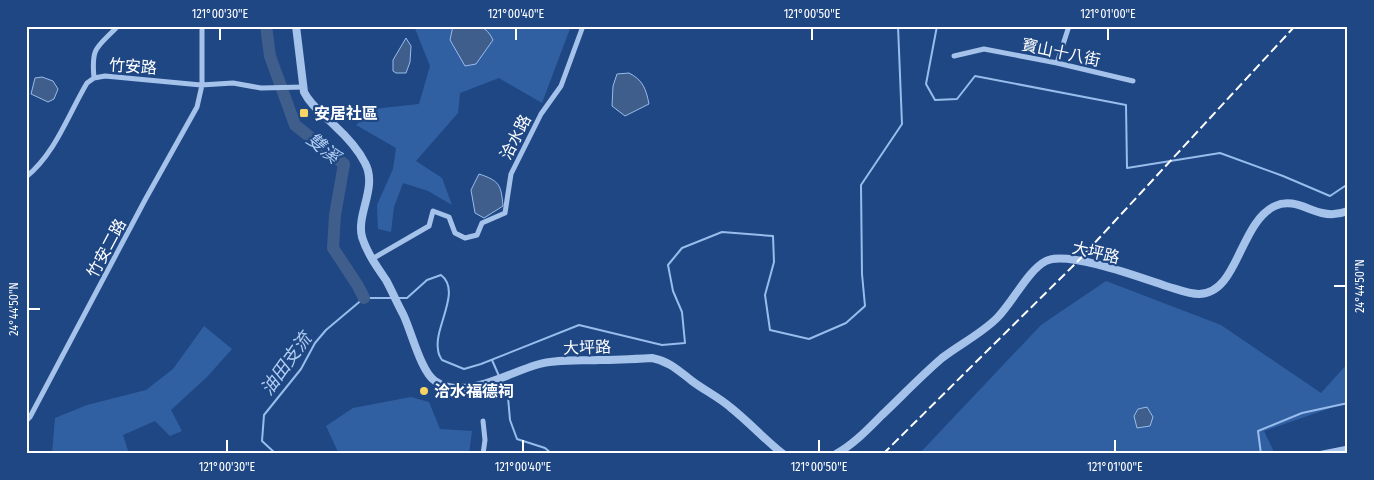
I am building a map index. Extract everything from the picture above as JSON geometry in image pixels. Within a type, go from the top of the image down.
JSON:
[{"type":"street","points":[[94,78],[94,51],[118,26]]},
{"type":"street","name":"竹安二路","points":[[26,421],[43,394],[145,200],[197,107],[202,84],[202,26]]},
{"type":"street","points":[[296,26],[304,87],[308,101],[347,138],[366,163],[369,187],[361,229],[362,237],[372,259]]},
{"type":"street","name":"洽水路","points":[[372,259],[429,226],[434,211],[449,217],[455,233],[464,238],[477,235],[482,223],[505,213],[510,174],[541,114],[561,86],[583,26]]},
{"type":"street","points":[[1057,63],[1069,26]]},
{"type":"street","name":"寶山十八街","points":[[954,56],[984,49],[1057,63],[1132,81]]},
{"type":"street","name":"竹安路","points":[[26,177],[38,168],[87,83],[94,78],[105,76],[202,84],[233,83],[261,88],[304,87]]},
{"type":"street","name":"大坪路","points":[[836,454],[860,437],[943,358],[996,319],[1034,269],[1049,259],[1066,258],[1089,262],[1184,291],[1201,294],[1210,292],[1230,275],[1247,236],[1264,214],[1276,206],[1288,203],[1295,204],[1331,214],[1348,211]]},
{"type":"street","name":"大坪路","points":[[372,259],[406,319],[428,375],[435,382],[460,388],[477,386],[533,366],[558,361],[658,359],[678,368],[693,382],[731,407],[783,454]]},
{"type":"street","points":[[483,421],[485,440],[483,454]]},
{"type":"street","points":[[1318,454],[1348,448]]},
{"type":"shaded area","points":[[472,25],[481,27],[486,30],[493,40],[476,64],[465,66],[450,40],[453,26]]},
{"type":"shaded area","points":[[414,26],[571,26],[542,103],[499,78],[460,93],[458,113],[416,161],[442,178],[452,205],[428,191],[403,183],[394,207],[391,232],[378,229],[377,205],[393,169],[396,148],[356,125],[373,109],[419,104],[430,66]]},
{"type":"shaded area","points":[[406,38],[411,46],[410,62],[406,73],[396,73],[393,71],[393,60]]},
{"type":"shaded area","points":[[629,73],[638,79],[643,86],[649,104],[625,116],[612,106],[613,86],[617,74]]},
{"type":"shaded area","points":[[42,77],[53,81],[58,89],[54,99],[48,102],[31,94],[35,78]]},
{"type":"shaded area","points":[[479,174],[491,179],[498,185],[503,206],[484,218],[475,213],[471,190]]},
{"type":"shaded area","points":[[1106,281],[1221,325],[1321,393],[1348,363],[1348,401],[1264,431],[1275,454],[919,454],[1041,325]]},
{"type":"shaded area","points":[[204,326],[232,349],[207,377],[171,410],[182,431],[170,436],[155,421],[123,435],[129,454],[52,454],[55,418],[87,405],[146,390],[173,369]]},
{"type":"shaded area","points":[[411,397],[429,402],[440,429],[472,431],[469,454],[339,454],[326,426],[353,408]]},
{"type":"shaded area","points":[[1147,407],[1153,417],[1150,426],[1137,428],[1134,416],[1138,409]]},
{"type":"waterway","name":"雙溪","points":[[266,26],[270,56],[295,125],[344,164],[335,215],[333,248],[364,298]]},
{"type":"waterway","points":[[399,298],[407,298],[427,280],[441,275],[447,282],[449,290],[438,340],[438,352],[442,360],[464,369],[579,325],[662,345],[685,343],[682,312],[673,291],[668,265],[682,248],[722,232],[773,236],[774,262],[765,295],[770,330],[809,339],[846,323],[865,306],[862,274],[861,185],[902,124],[898,26]]},
{"type":"waterway","points":[[937,26],[926,84],[935,100],[957,99],[975,76],[1126,105],[1127,168],[1220,153],[1283,176],[1330,196],[1348,184]]},
{"type":"waterway","name":"油田支流","points":[[276,454],[262,441],[264,415],[301,369],[315,343],[326,330],[364,298],[391,298]]},
{"type":"waterway","points":[[492,360],[499,376]]},
{"type":"waterway","points":[[501,380],[508,397],[510,420],[517,439],[545,448],[552,454]]},
{"type":"waterway","points":[[1261,454],[1258,431],[1302,413],[1348,403]]},
{"type":"railway","points":[[883,454],[1077,262],[1295,26]]},
{"type":"place","name":"安居社區","points":[[304,113]]},
{"type":"place","name":"洽水福德祠","points":[[424,391]]}]
